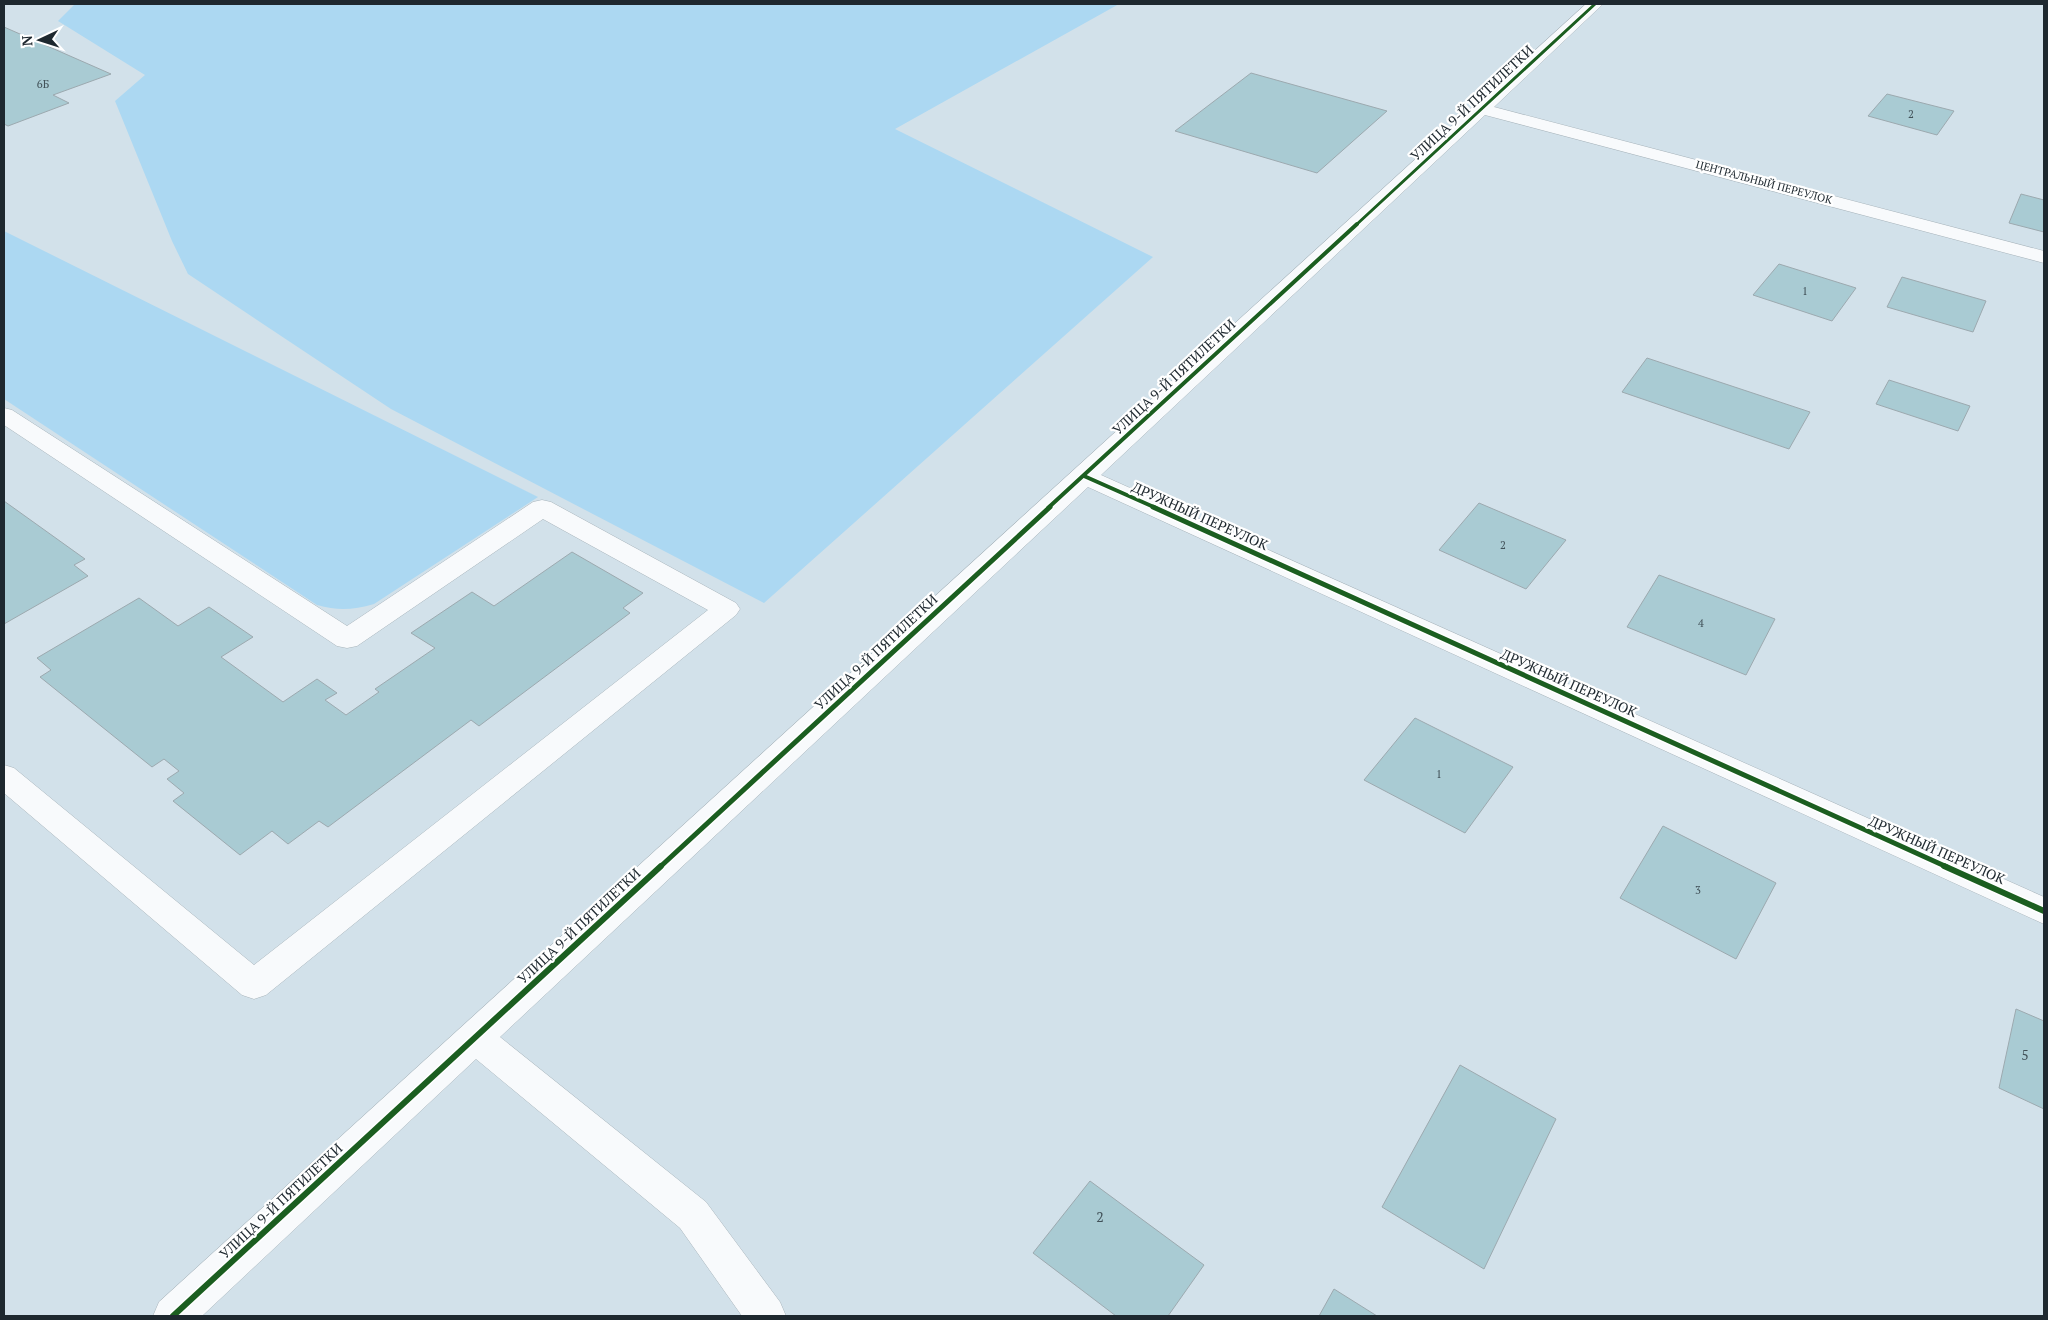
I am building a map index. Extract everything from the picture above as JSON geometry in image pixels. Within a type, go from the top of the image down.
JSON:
[{"type":"street","name":"УЛИЦА 9-Й ПЯТИЛЕТКИ","points":[[173,1316],[1483,109],[1594,4]]},
{"type":"street","name":"ЦЕНТРАЛЬНЫЙ ПЕРЕУЛОК","points":[[1483,109],[1948,230],[2044,257]]},
{"type":"street","points":[[4,415],[347,639],[542,508],[727,609],[254,985],[4,776]]},
{"type":"street","name":"ДРУЖНЫЙ ПЕРЕУЛОК","points":[[1084,476],[2044,910]]},
{"type":"street","points":[[475,1038],[693,1215],[766,1316]]},
{"type":"shaded area","points":[[75,4],[1119,4],[895,129],[1153,257],[764,603],[391,409],[188,274],[172,241],[115,101],[145,75],[58,21]]},
{"type":"shaded area","points":[[4,231],[538,497],[374,604],[346,609],[317,605],[4,399]]},
{"type":"building","points":[[4,27],[111,74],[53,95],[69,103],[8,126],[4,124]]},
{"type":"building","points":[[1251,73],[1387,111],[1317,173],[1175,131]]},
{"type":"building","points":[[1887,94],[1954,111],[1937,135],[1868,116]]},
{"type":"building","points":[[2021,194],[2044,200],[2044,232],[2009,223]]},
{"type":"building","points":[[1779,264],[1856,288],[1832,321],[1753,295]]},
{"type":"building","points":[[1902,277],[1986,301],[1973,332],[1887,307]]},
{"type":"building","points":[[1647,358],[1810,412],[1789,449],[1622,392]]},
{"type":"building","points":[[1889,380],[1970,406],[1958,431],[1876,404]]},
{"type":"building","points":[[4,501],[85,559],[74,565],[88,576],[4,624]]},
{"type":"building","points":[[1479,503],[1566,540],[1526,589],[1439,550]]},
{"type":"building","points":[[572,552],[643,593],[623,608],[630,613],[479,726],[471,720],[328,827],[319,821],[288,844],[272,831],[240,855],[173,801],[184,793],[167,779],[179,771],[164,759],[152,767],[40,677],[51,670],[37,658],[139,598],[178,626],[209,607],[253,637],[221,657],[283,702],[317,679],[337,693],[325,700],[346,715],[379,692],[375,689],[435,648],[411,633],[472,592],[494,606]]},
{"type":"building","points":[[1659,575],[1775,619],[1746,675],[1627,627]]},
{"type":"building","points":[[1415,718],[1513,767],[1465,833],[1364,780]]},
{"type":"building","points":[[1663,826],[1776,883],[1736,959],[1620,898]]},
{"type":"building","points":[[2016,1009],[2044,1021],[2044,1109],[1999,1088]]},
{"type":"building","points":[[1460,1065],[1556,1119],[1484,1269],[1382,1207]]},
{"type":"building","points":[[1090,1181],[1204,1265],[1168,1316],[1116,1316],[1033,1253]]},
{"type":"building","points":[[1334,1289],[1377,1316],[1319,1316]]},
{"type":"cycle path","points":[[173,1316],[1595,4]]},
{"type":"cycle path","points":[[1084,476],[2044,911]]}]
